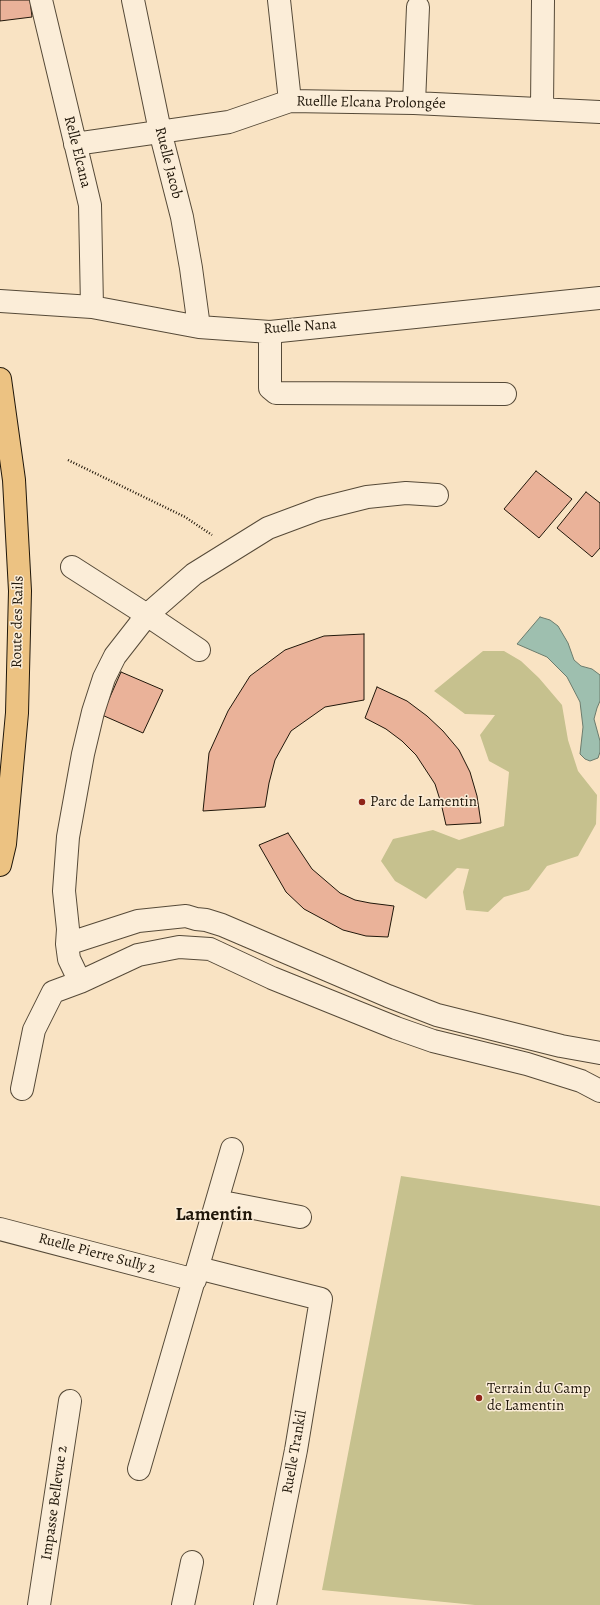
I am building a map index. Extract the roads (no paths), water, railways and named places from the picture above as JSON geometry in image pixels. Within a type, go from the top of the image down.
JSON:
[{"type":"main road","name":"Route des Rails","points":[[0,379],[14,480],[20,591],[17,713],[5,844],[0,865]]},
{"type":"street","name":"Relle Elcana","points":[[41,0],[90,205],[92,307]]},
{"type":"street","name":"Ruelle Jacob","points":[[133,0],[160,131],[182,217],[199,327]]},
{"type":"street","points":[[279,0],[290,101]]},
{"type":"street","points":[[542,108],[543,0]]},
{"type":"street","points":[[414,103],[418,7]]},
{"type":"street","name":"Ruellle Elcana Prolongée","points":[[75,144],[229,122],[290,101],[414,103],[600,112]]},
{"type":"street","name":"Ruelle Nana","points":[[0,301],[92,307],[199,327],[270,332],[600,298]]},
{"type":"street","points":[[270,332],[270,388],[276,393],[505,394]]},
{"type":"street","points":[[80,982],[69,959],[67,944],[68,929],[64,891],[68,844],[83,754],[93,712],[104,678],[115,656],[147,614],[194,574],[268,528],[319,509],[366,497],[406,493],[437,495]]},
{"type":"street","points":[[72,567],[147,614],[199,650]]},
{"type":"street","points":[[67,944],[138,921],[186,916],[206,920],[222,925],[388,996],[438,1015],[561,1046],[600,1053]]},
{"type":"street","points":[[22,1089],[34,1030],[53,992],[80,982],[138,955],[179,947],[210,949],[272,978],[396,1028],[440,1043],[527,1064],[581,1081],[600,1091]]},
{"type":"street","points":[[139,1469],[232,1149]]},
{"type":"street","points":[[217,1201],[300,1217]]},
{"type":"street","name":"Ruelle Pierre Sully 2","points":[[0,1229],[196,1274],[321,1299]]},
{"type":"street","name":"Ruelle Trankil","points":[[265,1605],[296,1450],[321,1299]]},
{"type":"street","name":"Impasse Bellevue 2","points":[[39,1605],[70,1401]]},
{"type":"street","points":[[183,1605],[192,1562]]},
{"type":"place","name":"Parc de Lamentin","points":[[362,802]]},
{"type":"place","name":"Terrain du Camp de Lamentin","points":[[479,1398]]},
{"type":"district","name":"Lamentin","points":[[214,1215]]}]
